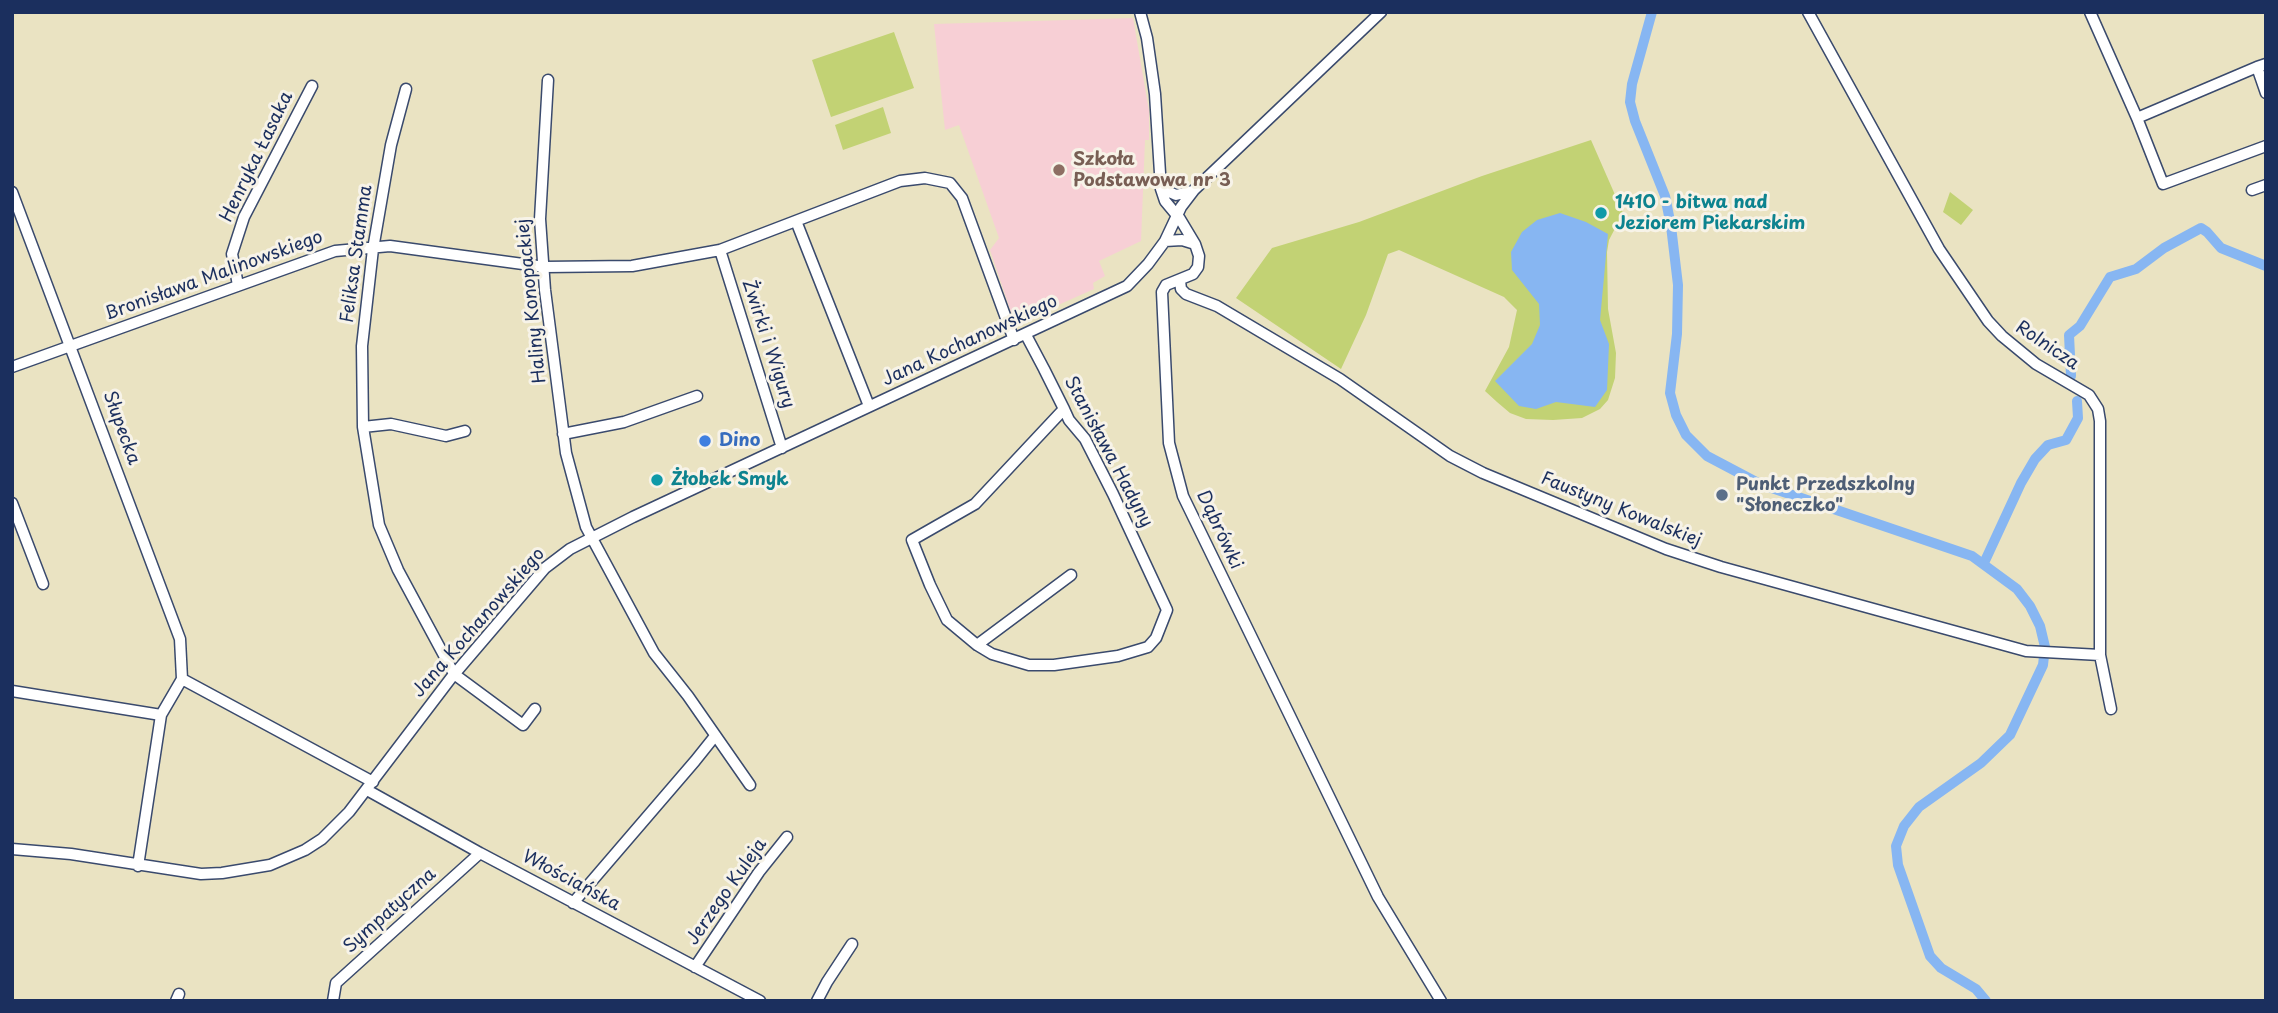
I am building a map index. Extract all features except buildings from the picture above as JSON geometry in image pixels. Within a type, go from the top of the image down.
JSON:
[{"type":"street","points":[[1140,12],[1147,38],[1155,94],[1160,184],[1165,201],[1177,215],[1199,253],[1198,267],[1193,274],[1180,281]]},
{"type":"street","name":"Jana Kochanowskiego","points":[[12,849],[71,854],[201,874],[270,865],[305,850],[322,839],[370,786],[454,674],[545,568],[570,549],[691,489],[1107,297],[1135,279],[1165,241],[1177,215],[1194,190],[1381,12]]},
{"type":"street","name":"Rolnicza","points":[[1808,12],[1939,250],[1987,321],[2036,364],[2090,395],[2098,409],[2100,655],[2111,709]]},
{"type":"street","points":[[2090,12],[2137,118],[2162,184],[2266,146]]},
{"type":"street","points":[[2137,118],[2261,66],[2266,93]]},
{"type":"street","name":"Haliny Konopackiej","points":[[548,80],[540,219],[566,453],[591,538],[654,653],[688,695],[750,785]]},
{"type":"street","name":"Henryka Łasaka","points":[[238,285],[232,254],[244,217],[312,86]]},
{"type":"street","name":"Feliksa Stamma","points":[[406,89],[391,145],[373,248],[362,346],[363,428],[379,525],[398,569],[454,674],[523,725],[535,709]]},
{"type":"street","name":"Bronisława Malinowskiego","points":[[12,367],[326,253],[390,246],[545,267],[632,266],[720,250],[900,181],[925,178],[950,183],[962,198],[1014,340]]},
{"type":"street","points":[[1160,184],[1176,195],[1194,190]]},
{"type":"street","points":[[2252,190],[2266,185]]},
{"type":"street","name":"Słupecka","points":[[12,192],[72,345],[180,639],[182,679]]},
{"type":"street","points":[[796,221],[869,406]]},
{"type":"street","points":[[1165,241],[1182,240],[1195,244]]},
{"type":"street","name":"Żwirki i Wigury","points":[[720,250],[782,448]]},
{"type":"street","name":"Faustyny Kowalskiej","points":[[1180,281],[1181,289],[1186,294],[1217,306],[1340,379],[1450,456],[1483,473],[1666,549],[1721,567],[2037,653],[2100,655]]},
{"type":"street","name":"Dąbrówki","points":[[1180,281],[1166,285],[1162,296],[1169,443],[1183,496],[1378,897],[1441,1001]]},
{"type":"street","name":"Stanisława Hadyny","points":[[977,645],[1029,665],[1054,665],[1133,653],[1148,647],[1156,638],[1167,610],[1085,439],[1069,420],[1026,335]]},
{"type":"street","points":[[563,435],[624,422],[697,396]]},
{"type":"street","points":[[1064,409],[975,504],[912,540],[947,620],[977,645],[1071,575]]},
{"type":"street","points":[[363,428],[391,424],[446,436],[465,431]]},
{"type":"street","points":[[12,503],[43,584]]},
{"type":"street","points":[[138,866],[161,715],[182,679],[370,786]]},
{"type":"street","points":[[12,691],[161,715]]},
{"type":"street","points":[[573,903],[715,736]]},
{"type":"street","name":"Włościańska","points":[[370,786],[480,853],[760,1001]]},
{"type":"street","name":"Jerzego Kuleja","points":[[695,967],[759,872],[787,837]]},
{"type":"street","name":"Sympatyczna","points":[[333,1001],[336,983],[480,853]]},
{"type":"street","points":[[817,1001],[852,944]]},
{"type":"shaded area","name":"Szkoła Podstawowa nr 3","points":[[1133,18],[1149,111],[1149,140],[1145,140],[1141,241],[1099,261],[1105,276],[1093,283],[1094,289],[1020,322],[1011,312],[990,250],[999,238],[959,125],[945,130],[934,24]]},
{"type":"green space","points":[[894,32],[914,88],[831,117],[812,60]]},
{"type":"green space","points":[[883,107],[891,133],[843,150],[835,125]]},
{"type":"green space","points":[[1591,140],[1623,213],[1609,240],[1607,252],[1608,309],[1616,353],[1615,378],[1608,400],[1600,409],[1582,418],[1526,419],[1510,413],[1485,391],[1509,347],[1517,310],[1504,297],[1399,250],[1388,254],[1366,315],[1341,369],[1236,298],[1272,248],[1359,222],[1482,176]]},
{"type":"green space","points":[[1950,192],[1973,210],[1961,225],[1943,212]]},
{"type":"water","points":[[1560,213],[1586,222],[1608,234],[1600,320],[1609,344],[1607,390],[1595,407],[1556,402],[1536,409],[1519,406],[1495,381],[1532,344],[1540,325],[1539,304],[1512,270],[1511,252],[1522,232],[1537,220]]},
{"type":"waterway","points":[[1652,12],[1632,84],[1630,102],[1665,196],[1671,226],[1678,285],[1677,334],[1670,393],[1676,415],[1686,435],[1707,456],[1760,484],[1972,556],[2017,589],[2040,626],[2045,647],[2043,665],[2010,735],[1981,763],[1919,807],[1904,826],[1896,846],[1898,865],[1930,956],[1941,968],[1976,989],[1986,1001]]},
{"type":"waterway","points":[[2071,376],[2069,335],[2080,326],[2110,277],[2136,269],[2164,248],[2201,228],[2221,248],[2266,266]]},
{"type":"waterway","points":[[1984,563],[2035,459],[2048,445],[2066,440],[2078,418],[2077,401]]},
{"type":"place","name":"Szkoła Podstawowa nr 3","points":[[1059,170]]},
{"type":"place","name":"1410 - bitwa nad Jeziorem Piekarskim","points":[[1601,213]]},
{"type":"place","name":"Dino","points":[[705,441]]},
{"type":"place","name":"Żłobek Smyk","points":[[657,480]]},
{"type":"place","name":"Punkt Przedszkolny \"Słoneczko\"","points":[[1722,495]]}]
